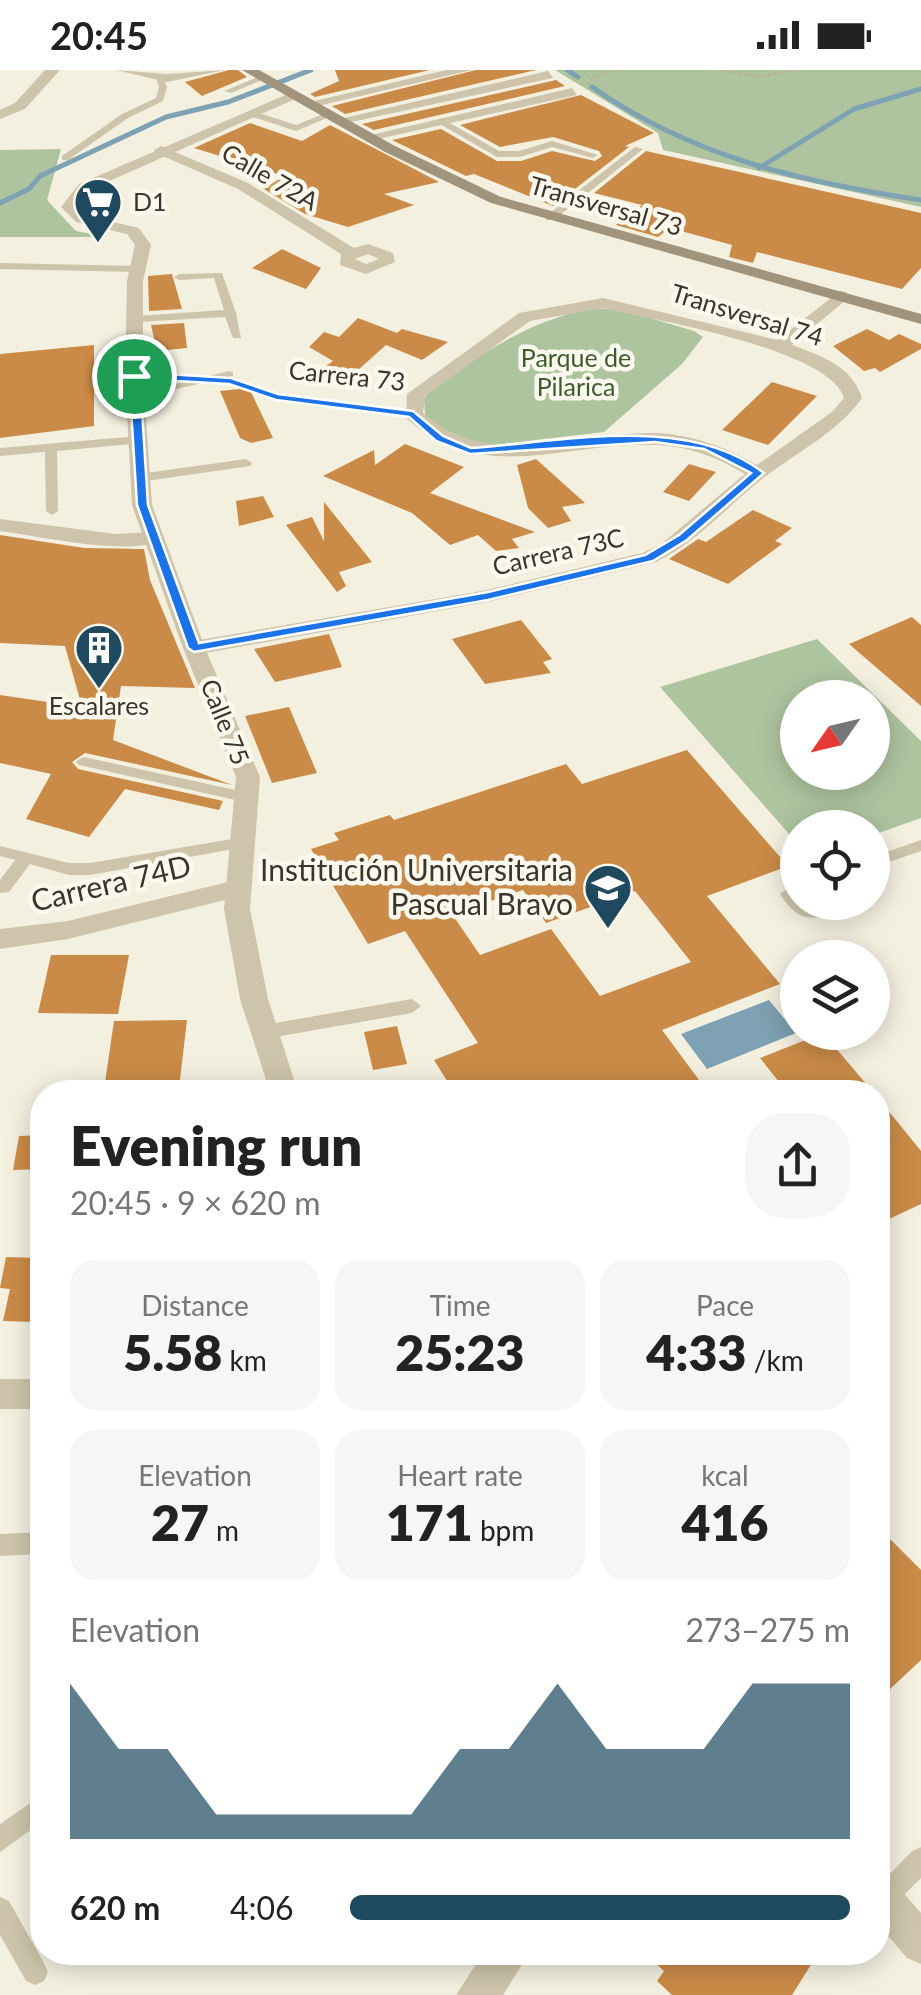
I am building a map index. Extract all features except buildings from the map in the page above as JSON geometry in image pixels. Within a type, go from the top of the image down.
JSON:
[{"type":"main road","name":"Transversal 73","points":[[292,96],[472,190],[550,218],[921,320]]},
{"type":"street","points":[[0,115],[20,106],[53,70]]},
{"type":"street","points":[[122,70],[158,77],[215,70]]},
{"type":"street","points":[[292,96],[392,70]]},
{"type":"street","points":[[292,96],[465,70]]},
{"type":"street","points":[[292,96],[548,75]]},
{"type":"street","points":[[368,137],[572,92]]},
{"type":"street","name":"Calle 75","points":[[232,121],[256,115],[292,96]]},
{"type":"street","name":"Calle 75","points":[[280,1080],[242,944],[236,889],[249,798],[242,757],[152,538],[140,478],[134,376],[136,269],[143,245],[138,234],[82,220],[69,207],[84,188],[292,96]]},
{"type":"street","name":"Calle 72A","points":[[161,154],[243,186],[352,253]]},
{"type":"street","points":[[780,346],[840,296]]},
{"type":"street","name":"Carrera 73","points":[[413,414],[416,394],[427,384],[525,317],[591,303],[637,308]]},
{"type":"street","name":"Transversal 74","points":[[637,308],[780,346],[840,374]]},
{"type":"street","name":"Carrera 73C","points":[[194,648],[488,596],[649,558],[683,537],[758,473],[847,407],[853,390],[840,374]]},
{"type":"street","points":[[413,414],[440,439],[470,451],[655,439],[707,446],[758,473]]},
{"type":"street","points":[[0,525],[116,540],[152,538]]},
{"type":"street","name":"Carrera 74D","points":[[0,939],[68,930],[236,889]]},
{"type":"street","points":[[0,1394],[30,1394]]},
{"type":"street","points":[[890,1908],[921,1944]]},
{"type":"street","points":[[476,1995],[500,1965]]},
{"type":"lane","points":[[65,158],[126,116],[160,99],[163,87],[158,77]]},
{"type":"lane","points":[[228,91],[292,96],[296,128],[256,115]]},
{"type":"lane","points":[[441,121],[497,154],[520,154],[552,144],[594,155]]},
{"type":"lane","points":[[550,218],[638,148]]},
{"type":"lane","points":[[0,266],[136,269]]},
{"type":"lane","points":[[179,277],[218,274],[237,336]]},
{"type":"lane","points":[[137,319],[231,312]]},
{"type":"lane","points":[[138,395],[229,374]]},
{"type":"lane","points":[[100,377],[134,376]]},
{"type":"lane","points":[[0,452],[138,440]]},
{"type":"lane","points":[[51,448],[52,511]]},
{"type":"lane","points":[[140,478],[246,463]]},
{"type":"lane","points":[[84,762],[249,798]]},
{"type":"lane","points":[[0,851],[90,869],[244,842]]},
{"type":"lane","points":[[890,856],[921,845]]},
{"type":"lane","points":[[2,888],[26,859]]},
{"type":"lane","points":[[264,1032],[412,1006]]},
{"type":"lane","points":[[0,1545],[30,1544]]},
{"type":"lane","points":[[0,1840],[30,1816]]},
{"type":"lane","points":[[890,1887],[921,1860]]},
{"type":"lane","points":[[0,1910],[30,1962]]},
{"type":"lane","points":[[32,1965],[36,1972]]},
{"type":"path","points":[[572,92],[583,89],[594,77],[617,70]]},
{"type":"path","points":[[719,70],[760,77],[794,70]]},
{"type":"path","name":"Carrera 73","points":[[201,379],[231,381],[276,397],[413,414]]},
{"type":"green space","points":[[555,70],[921,70],[921,207],[663,150],[658,133]]},
{"type":"green space","points":[[61,149],[47,200],[76,231],[108,237],[0,237],[0,150]]},
{"type":"green space","name":"Parque de Pilarica","points":[[594,308],[623,310],[703,337],[682,364],[604,432],[492,445],[452,437],[425,415],[424,399],[433,386],[473,360],[529,329]]},
{"type":"green space","points":[[817,639],[859,680],[780,680],[780,790],[890,790],[890,711],[921,741],[921,818],[890,829],[890,810],[780,810],[780,824],[660,687]]},
{"type":"water","points":[[769,1000],[780,1013],[780,1039],[707,1069],[681,1034]]},
{"type":"waterway","points":[[0,203],[29,189],[40,176],[166,117],[228,102],[311,70]]},
{"type":"waterway","points":[[567,70],[578,77]]},
{"type":"waterway","points":[[592,87],[669,132],[761,167]]},
{"type":"waterway","points":[[761,167],[854,109],[921,89]]},
{"type":"waterway","points":[[761,167],[833,185],[921,200]]},
{"type":"place","name":"D1","points":[[98,244]]},
{"type":"place","name":"Escalares","points":[[99,690]]},
{"type":"place","name":"Institución Universitaria Pascual Bravo","points":[[608,930]]},
{"type":"route","points":[[134,376],[231,381],[276,397],[413,414],[440,439],[470,451],[655,439],[707,446],[758,473],[683,537],[649,558],[488,596],[194,648],[142,505],[134,376]]}]
